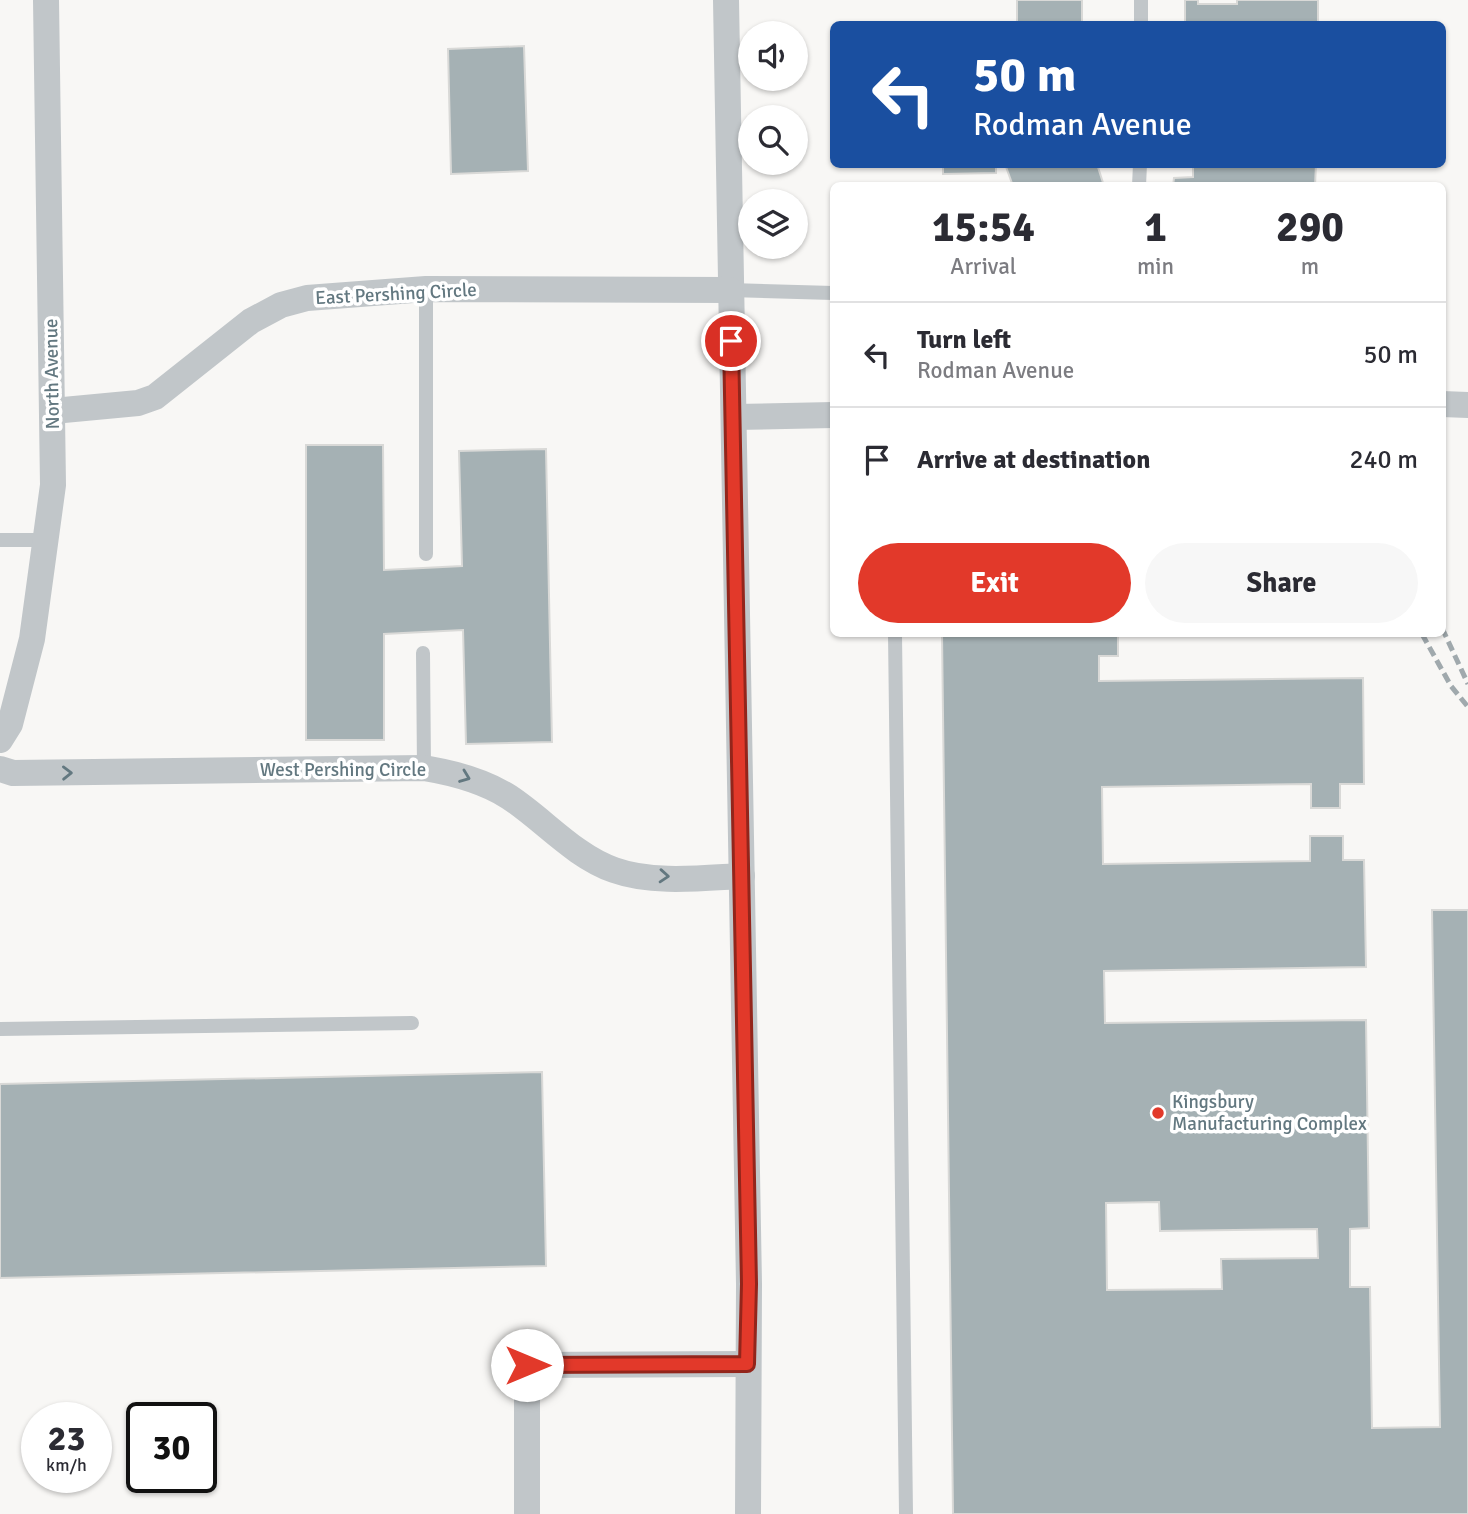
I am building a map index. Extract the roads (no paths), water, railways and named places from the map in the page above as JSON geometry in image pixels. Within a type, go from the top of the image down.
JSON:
[{"type":"street","name":"North Avenue","points":[[0,740],[10,724],[32,639],[53,485],[46,0]]},
{"type":"street","points":[[726,0],[749,1284],[748,1514]]},
{"type":"street","name":"East Pershing Circle","points":[[53,411],[138,403],[155,397],[179,381],[231,335],[281,306],[307,298],[343,293],[426,289],[730,290]]},
{"type":"street","points":[[1446,404],[1468,405]]},
{"type":"street","points":[[734,417],[830,415]]},
{"type":"street","name":"West Pershing Circle","points":[[0,769],[13,774],[424,768],[454,773],[507,796],[576,849],[616,871],[688,878],[742,876]]},
{"type":"street","points":[[527,1514],[527,1365],[747,1364]]},
{"type":"lane","points":[[1141,0],[1141,21]]},
{"type":"lane","points":[[426,289],[426,554]]},
{"type":"lane","points":[[730,290],[830,293]]},
{"type":"lane","points":[[0,540],[47,540]]},
{"type":"lane","points":[[895,637],[906,1514]]},
{"type":"lane","points":[[423,653],[424,768]]},
{"type":"lane","points":[[0,1029],[412,1023]]},
{"type":"railway","points":[[1424,637],[1451,686],[1468,707]]},
{"type":"railway","points":[[1446,637],[1468,684]]},
{"type":"place","name":"Kingsbury Manufacturing Complex","points":[[1158,1113]]}]
